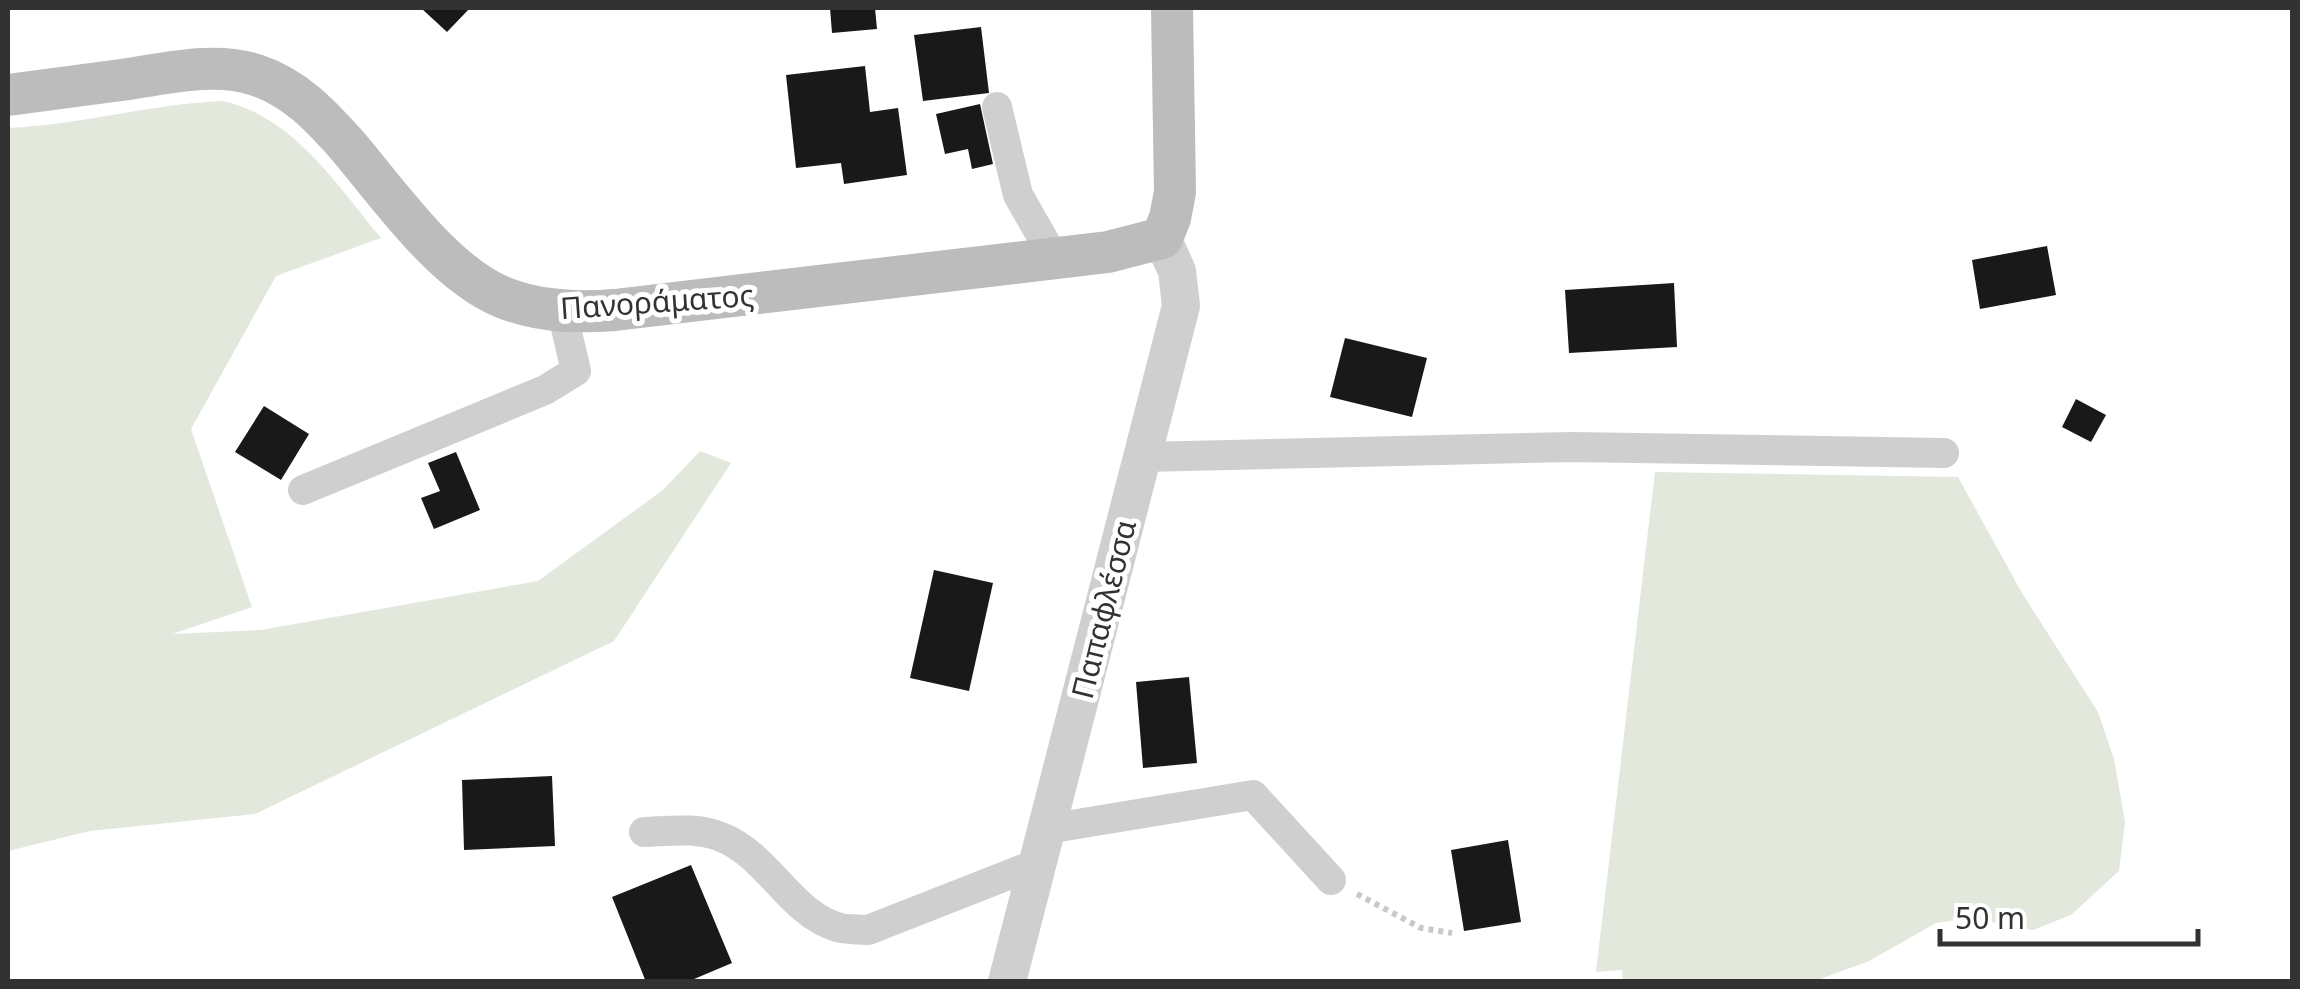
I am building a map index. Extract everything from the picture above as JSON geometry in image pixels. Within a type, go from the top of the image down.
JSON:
[{"type":"main road","points":[[1162,238],[1175,192],[1172,8]]},
{"type":"main road","name":"Πανοράματος","points":[[8,94],[202,69],[236,70],[257,76],[284,87],[321,116],[460,272],[501,297],[562,311],[633,308],[1108,252],[1162,238]]},
{"type":"street","points":[[997,107],[1018,195],[1054,258]]},
{"type":"street","name":"Παπαφλέσσα","points":[[1007,982],[1180,306],[1177,271],[1162,238]]},
{"type":"street","points":[[304,490],[545,390],[576,371],[562,311]]},
{"type":"street","points":[[1142,457],[1572,447],[1944,453]]},
{"type":"street","points":[[644,832],[700,831],[724,837],[746,852],[811,914],[838,928],[868,930],[1043,846],[1253,795],[1331,880]]},
{"type":"path","points":[[1331,880],[1422,928],[1452,933]]},
{"type":"shaded area","points":[[223,101],[248,109],[293,137],[381,238],[276,276],[191,429],[252,607],[172,634],[261,630],[538,581],[663,490],[700,451],[731,463],[614,641],[255,814],[90,831],[8,851],[8,128]]},
{"type":"shaded area","points":[[1655,472],[1958,477],[2022,593],[2098,712],[2114,759],[2125,822],[2119,871],[2071,915],[2033,930],[1970,918],[1936,923],[1869,961],[1815,981],[1623,982],[1622,970],[1596,972]]},
{"type":"building","points":[[421,8],[470,8],[447,32]]},
{"type":"building","points":[[830,8],[875,8],[877,29],[832,33]]},
{"type":"building","points":[[981,27],[989,93],[923,101],[914,35]]},
{"type":"building","points":[[865,66],[870,112],[898,108],[907,175],[844,184],[841,163],[796,168],[786,75]]},
{"type":"building","points":[[980,104],[993,164],[972,169],[968,149],[945,154],[936,114]]},
{"type":"building","points":[[2047,246],[2056,295],[1980,309],[1972,260]]},
{"type":"building","points":[[1674,283],[1677,347],[1569,353],[1565,290]]},
{"type":"building","points":[[1345,338],[1427,358],[1412,417],[1330,397]]},
{"type":"building","points":[[2076,399],[2106,415],[2091,442],[2062,427]]},
{"type":"building","points":[[264,406],[309,434],[281,480],[235,452]]},
{"type":"building","points":[[456,452],[480,510],[434,529],[421,498],[440,491],[428,463]]},
{"type":"building","points":[[934,570],[993,583],[969,691],[910,678]]},
{"type":"building","points":[[1189,677],[1197,763],[1143,768],[1136,682]]},
{"type":"building","points":[[552,776],[555,846],[464,850],[462,780]]},
{"type":"building","points":[[1508,840],[1521,922],[1464,931],[1451,850]]},
{"type":"building","points":[[691,865],[732,963],[687,982],[646,982],[612,897]]}]
